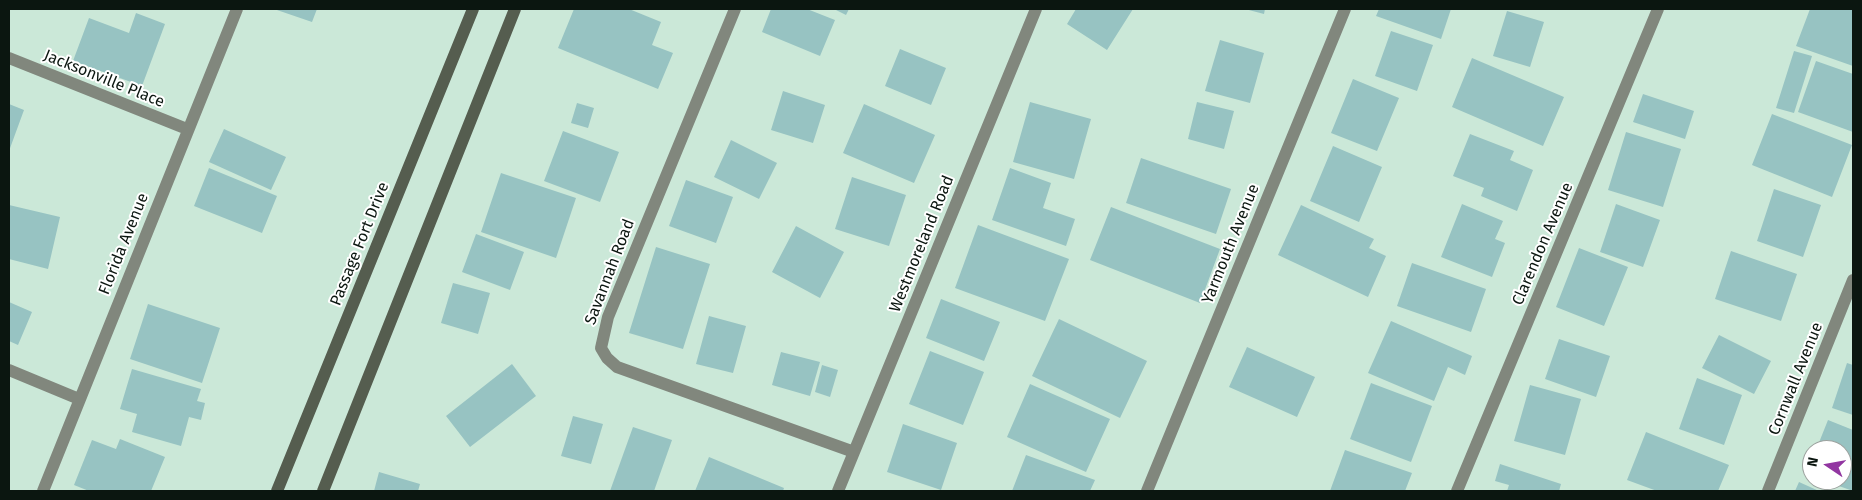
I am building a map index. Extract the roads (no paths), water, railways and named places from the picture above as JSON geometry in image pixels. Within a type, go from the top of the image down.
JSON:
[{"type":"main road","name":"Passage Fort Drive","points":[[277,491],[473,9]]},
{"type":"main road","points":[[323,491],[515,9]]},
{"type":"street","name":"Florida Avenue","points":[[43,491],[187,129],[237,9]]},
{"type":"street","name":"Savannah Road","points":[[735,9],[608,317],[601,348],[616,367],[854,452]]},
{"type":"street","name":"Westmoreland Road","points":[[838,491],[1036,9]]},
{"type":"street","name":"Yarmouth Avenue","points":[[1147,491],[1345,9]]},
{"type":"street","name":"Clarendon Avenue","points":[[1457,491],[1658,9]]},
{"type":"street","name":"Jacksonville Place","points":[[9,58],[187,129]]},
{"type":"street","name":"Cornwall Avenue","points":[[1768,491],[1853,280]]},
{"type":"street","points":[[9,370],[79,398]]}]
